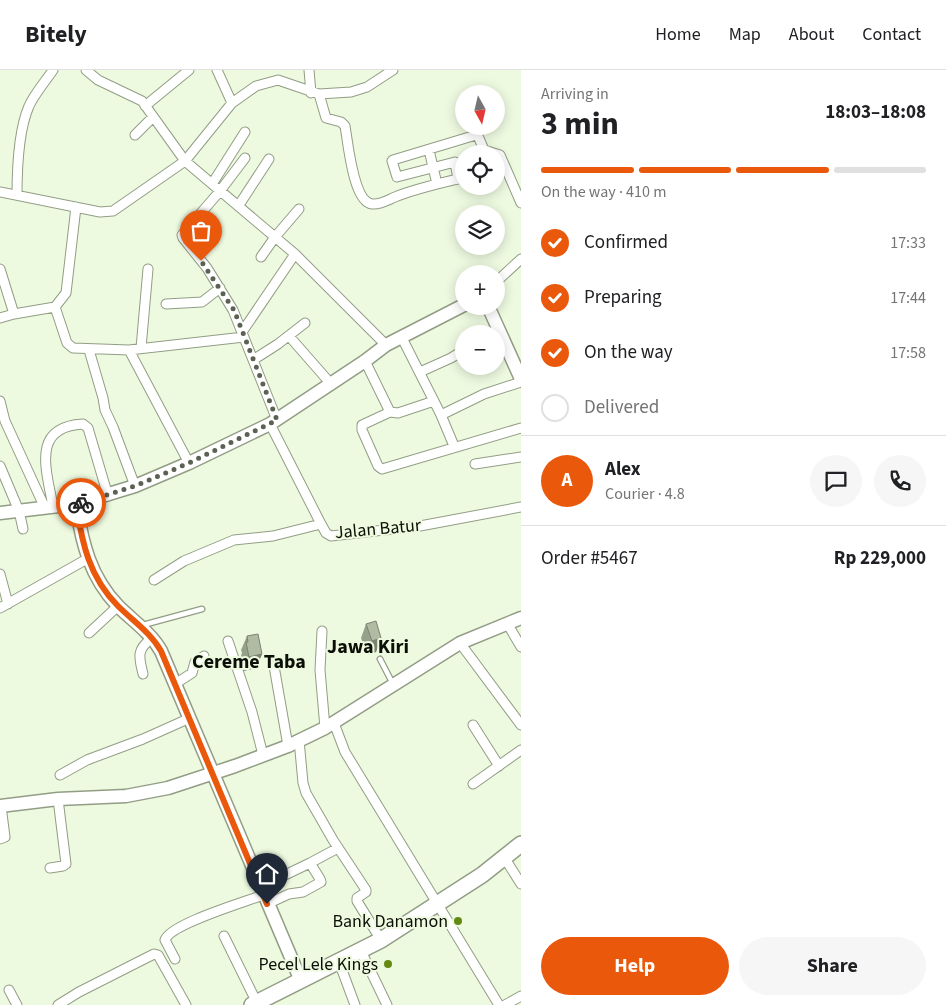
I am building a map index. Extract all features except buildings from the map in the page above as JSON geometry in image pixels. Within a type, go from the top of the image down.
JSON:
[{"type":"highway","points":[[254,1004],[381,940],[482,875],[521,844]]},
{"type":"street","points":[[17,195],[18,168],[26,113],[35,95],[54,70]]},
{"type":"street","points":[[86,70],[98,80],[135,97],[145,106],[185,161],[295,254],[386,345]]},
{"type":"street","points":[[145,106],[189,70]]},
{"type":"street","points":[[217,70],[232,103]]},
{"type":"street","points":[[309,70],[315,94],[326,118],[341,122],[345,126],[356,181],[364,198],[372,204],[459,178],[455,162],[397,177],[392,162],[393,160],[477,135],[484,150],[500,155],[521,203]]},
{"type":"street","points":[[0,192],[100,212],[114,211],[185,161],[232,103],[256,86],[278,80],[315,94],[351,92],[360,90],[393,70]]},
{"type":"street","points":[[135,135],[153,116]]},
{"type":"street","points":[[212,184],[244,132]]},
{"type":"street","points":[[429,150],[437,184]]},
{"type":"street","points":[[220,191],[246,158]]},
{"type":"street","points":[[239,205],[269,159]]},
{"type":"street","name":"Jalan Batur","points":[[220,191],[182,235],[184,242],[207,268],[234,310],[274,422],[326,533],[331,536],[339,536],[420,526],[521,507]]},
{"type":"street","points":[[0,318],[55,307],[66,293],[76,207]]},
{"type":"street","points":[[261,257],[275,237],[299,210]]},
{"type":"street","points":[[55,307],[67,343],[73,348],[129,350],[243,335],[295,254]]},
{"type":"street","points":[[505,274],[521,260]]},
{"type":"street","points":[[141,348],[148,268]]},
{"type":"street","points":[[0,269],[14,314]]},
{"type":"street","points":[[166,304],[202,302],[220,288]]},
{"type":"street","points":[[0,513],[76,504],[108,496],[189,463],[274,422],[386,345],[455,309]]},
{"type":"street","points":[[253,360],[305,323]]},
{"type":"street","points":[[289,336],[331,384]]},
{"type":"street","points":[[401,336],[434,400],[454,446]]},
{"type":"street","points":[[441,415],[484,394],[521,381],[505,348]]},
{"type":"street","points":[[89,350],[105,410],[135,486]]},
{"type":"street","points":[[129,350],[189,463]]},
{"type":"street","points":[[420,372],[455,356]]},
{"type":"street","points":[[365,361],[390,412]]},
{"type":"street","points":[[434,400],[398,413],[390,412],[362,425],[362,430],[380,468],[386,468],[454,446],[521,428]]},
{"type":"street","points":[[0,401],[5,421],[49,508]]},
{"type":"street","points":[[49,508],[45,450],[51,436],[62,427],[83,424],[88,428],[108,496]]},
{"type":"street","points":[[475,464],[521,457]]},
{"type":"street","points":[[0,466],[23,529]]},
{"type":"street","points":[[76,504],[87,559],[99,581],[118,606],[152,638],[161,651],[301,981]]},
{"type":"street","points":[[154,580],[184,561],[234,540],[273,536],[321,524]]},
{"type":"street","points":[[0,574],[4,606],[87,559]]},
{"type":"street","points":[[89,633],[118,606]]},
{"type":"street","points":[[0,839],[4,837],[1,806],[58,799],[126,796],[168,788],[214,773],[288,746],[330,725],[460,643],[521,618]]},
{"type":"street","points":[[507,623],[521,647]]},
{"type":"street","points":[[322,631],[321,675],[330,725],[499,1005]]},
{"type":"street","points":[[143,674],[139,658],[140,652],[143,645],[152,638]]},
{"type":"street","points":[[228,641],[252,712],[262,755]]},
{"type":"street","points":[[460,643],[521,725]]},
{"type":"street","points":[[175,684],[192,673],[196,662],[204,656]]},
{"type":"street","points":[[274,666],[288,746]]},
{"type":"street","points":[[60,775],[87,760],[143,739],[190,718]]},
{"type":"street","points":[[474,726],[499,766]]},
{"type":"street","points":[[300,740],[304,788],[338,848],[366,890],[357,898],[357,901],[381,940]]},
{"type":"street","points":[[473,784],[521,750]]},
{"type":"street","points":[[50,868],[66,864],[58,799]]},
{"type":"street","points":[[175,959],[165,940],[170,933],[192,921],[264,895],[310,863],[338,848]]},
{"type":"street","points":[[504,857],[521,884]]},
{"type":"street","points":[[264,895],[303,892],[321,882],[310,863]]},
{"type":"street","points":[[224,936],[254,1004]]},
{"type":"street","points":[[361,951],[387,1005]]},
{"type":"street","points":[[58,1005],[79,992],[154,954],[158,955],[186,1005]]},
{"type":"street","points":[[339,962],[355,1005]]},
{"type":"street","points":[[9,990],[17,1005]]},
{"type":"street","points":[[505,1005],[521,996]]},
{"type":"lane","points":[[139,626],[202,609]]},
{"type":"lane","points":[[380,659],[393,685]]},
{"type":"way so far","points":[[81,503],[135,486],[189,463],[277,420],[234,310],[201,261]]},
{"type":"place","name":"Bank Danamon","points":[[458,921]]},
{"type":"place","name":"Pecel Lele Kings","points":[[388,964]]},
{"type":"district","name":"Jawa Kiri","points":[[368,647]]},
{"type":"district","name":"Cereme Taba","points":[[249,662]]},
{"type":"route","points":[[81,503],[76,504],[87,559],[109,596],[152,638],[161,651],[214,773],[267,904]]}]
